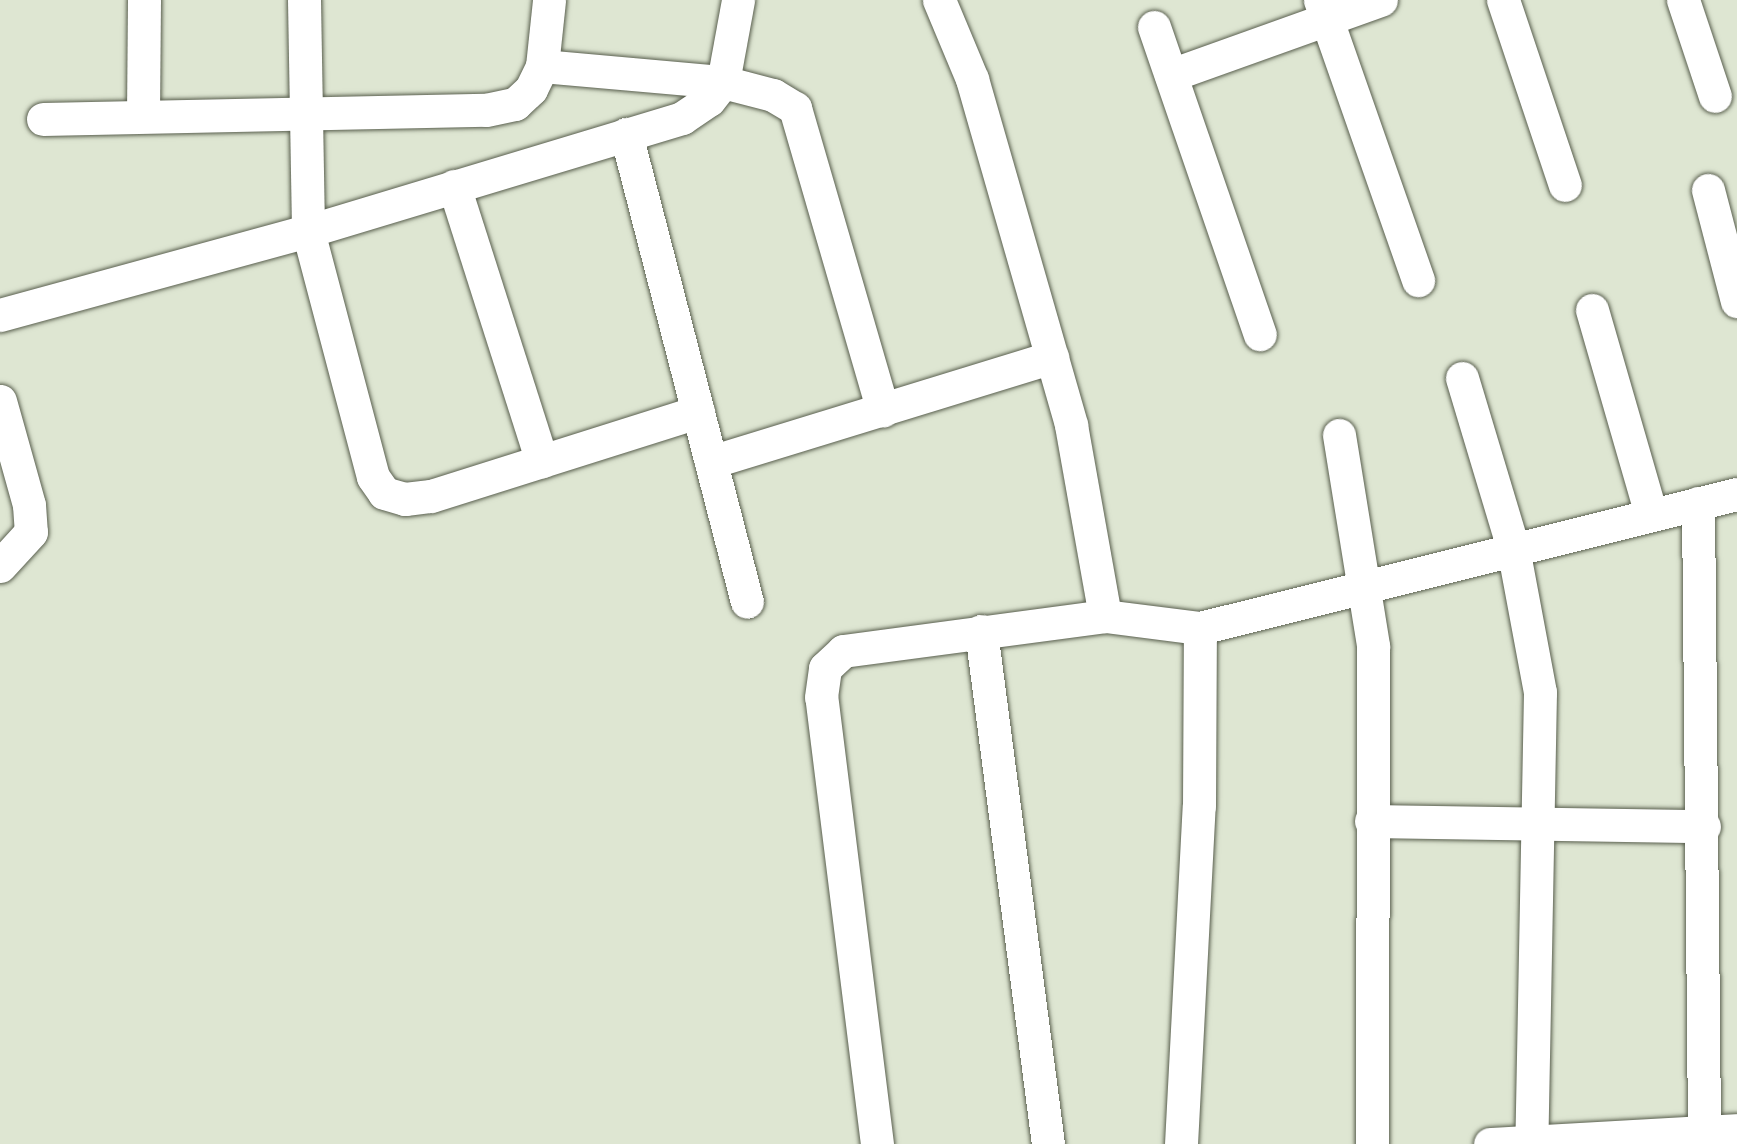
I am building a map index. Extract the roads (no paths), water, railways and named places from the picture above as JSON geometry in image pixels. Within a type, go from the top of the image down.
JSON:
[{"type":"street","points":[[143,115],[144,0]]},
{"type":"street","points":[[304,0],[308,231],[373,477],[384,493],[405,499],[431,496],[698,412]]},
{"type":"street","points":[[43,119],[306,111],[486,110],[515,104],[531,89],[542,66],[549,0]]},
{"type":"street","points":[[0,315],[308,231],[682,118],[709,100],[723,82],[738,0]]},
{"type":"street","points":[[939,0],[972,80],[1071,425],[1105,615]]},
{"type":"street","points":[[1171,75],[1324,10],[1381,0]]},
{"type":"street","points":[[1503,0],[1565,185]]},
{"type":"street","points":[[1683,0],[1715,96]]},
{"type":"street","points":[[1324,10],[1418,279]]},
{"type":"street","points":[[1155,27],[1260,334]]},
{"type":"street","points":[[542,66],[723,82],[773,95],[795,108],[883,410]]},
{"type":"street","points":[[626,134],[747,602]]},
{"type":"street","points":[[454,186],[542,461]]},
{"type":"street","points":[[1708,190],[1737,301]]},
{"type":"street","points":[[1592,310],[1651,515]]},
{"type":"street","points":[[711,462],[1052,357]]},
{"type":"street","points":[[1462,378],[1513,548],[1540,692],[1540,824],[1531,1142]]},
{"type":"street","points":[[0,401],[29,505],[31,532],[0,566]]},
{"type":"street","points":[[1339,435],[1367,584],[1373,646],[1372,1144]]},
{"type":"street","points":[[877,1144],[821,697],[825,668],[843,651],[863,645],[1105,615],[1200,628],[1367,584],[1737,494]]},
{"type":"street","points":[[1698,503],[1704,826],[1704,1132]]},
{"type":"street","points":[[1180,1144],[1199,806],[1200,628]]},
{"type":"street","points":[[981,631],[1048,1144]]},
{"type":"street","points":[[1371,821],[1704,826]]},
{"type":"street","points":[[1490,1144],[1659,1139],[1737,1130]]}]
